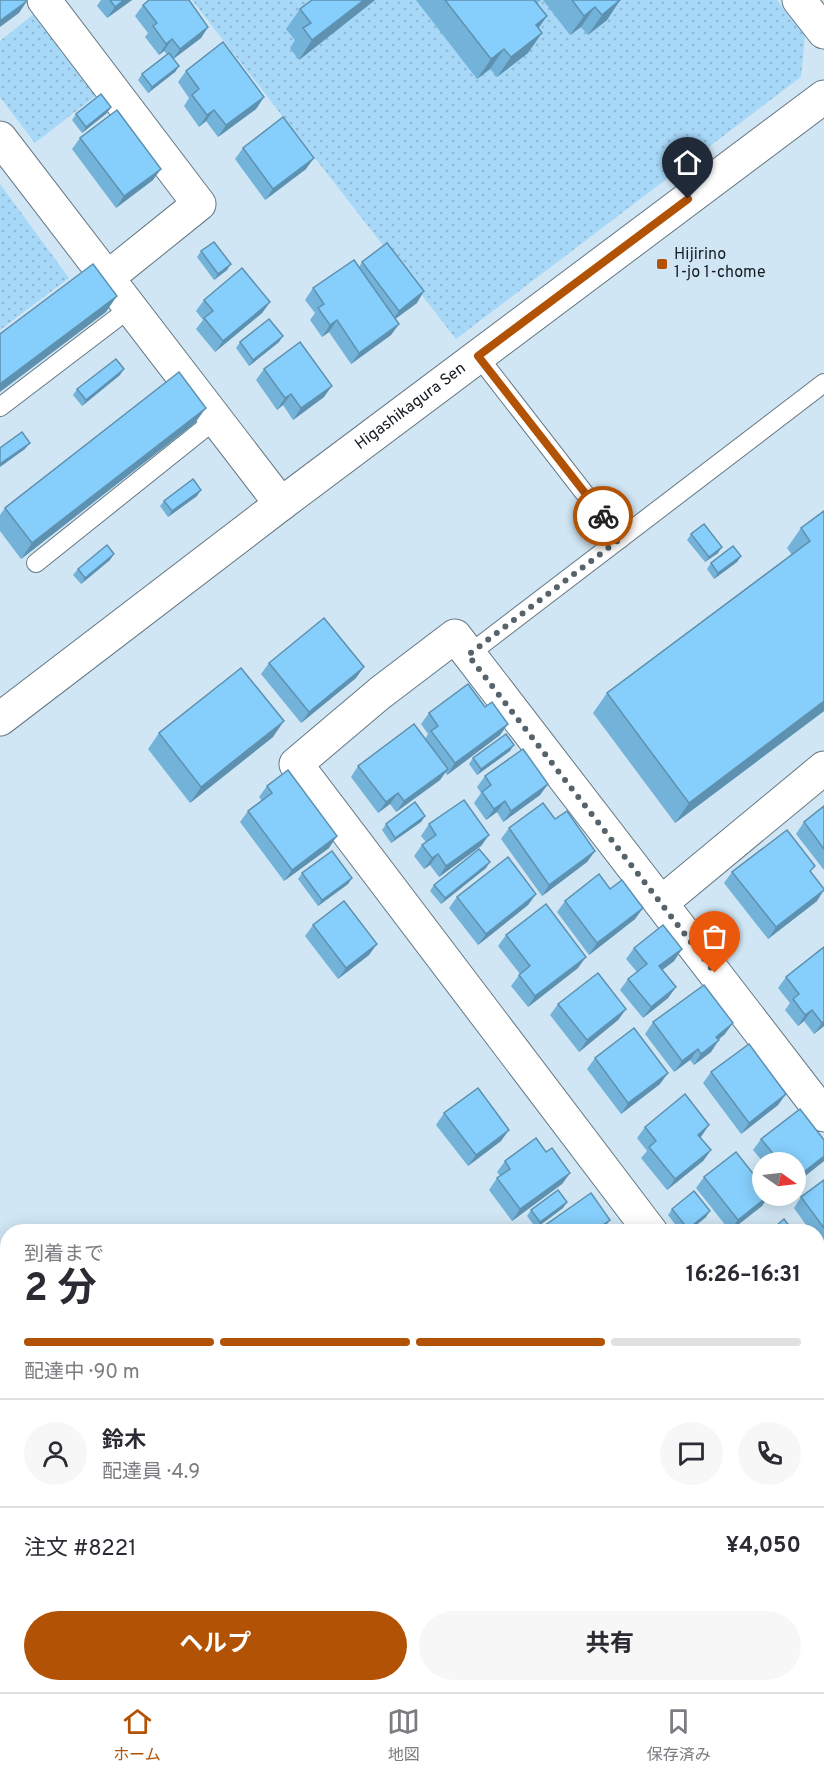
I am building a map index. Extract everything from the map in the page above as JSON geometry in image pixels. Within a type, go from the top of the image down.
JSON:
[{"type":"street","points":[[44,0],[200,204],[107,278]]},
{"type":"street","points":[[799,0],[824,33]]},
{"type":"street","name":"Higashikagura Sen","points":[[0,719],[281,504],[824,97]]},
{"type":"street","points":[[0,138],[281,504]]},
{"type":"street","points":[[645,1224],[296,764],[380,693],[455,636],[824,1115]]},
{"type":"street","points":[[661,903],[824,768]]},
{"type":"lane","points":[[0,407],[130,308]]},
{"type":"lane","points":[[478,356],[620,539]]},
{"type":"lane","points":[[468,655],[824,384]]},
{"type":"lane","points":[[36,563],[216,419]]},
{"type":"shaded area","points":[[192,0],[777,0],[805,36],[801,77],[456,339]]},
{"type":"shaded area","points":[[35,13],[98,94],[35,143],[0,97],[0,41]]},
{"type":"shaded area","points":[[0,184],[69,278],[0,330]]},
{"type":"building","points":[[0,0],[26,0],[27,1],[0,21]]},
{"type":"building","points":[[110,0],[124,0],[115,7]]},
{"type":"building","points":[[149,0],[189,0],[208,27],[180,49],[172,39],[166,44],[153,26],[157,23],[143,5]]},
{"type":"building","points":[[312,0],[364,0],[312,40],[303,28],[311,23],[300,9]]},
{"type":"building","points":[[445,0],[534,0],[547,16],[536,25],[542,33],[511,57],[504,49],[491,59]]},
{"type":"building","points":[[572,0],[620,0],[602,15],[595,7],[584,16]]},
{"type":"building","points":[[223,42],[264,97],[226,125],[214,110],[207,115],[192,95],[199,89],[186,71]]},
{"type":"building","points":[[169,53],[179,66],[152,87],[142,74]]},
{"type":"building","points":[[101,94],[111,107],[86,127],[76,114]]},
{"type":"building","points":[[117,110],[161,169],[124,196],[80,138]]},
{"type":"building","points":[[283,117],[314,158],[273,189],[243,148]]},
{"type":"building","points":[[214,242],[231,264],[218,274],[201,251]]},
{"type":"building","points":[[387,243],[424,291],[399,311],[362,262]]},
{"type":"building","points":[[354,260],[399,324],[359,353],[337,320],[330,325],[318,308],[324,304],[313,288]]},
{"type":"building","points":[[93,264],[117,296],[0,384],[0,334]]},
{"type":"building","points":[[242,268],[270,302],[223,341],[204,318],[213,311],[204,300]]},
{"type":"building","points":[[269,319],[283,336],[253,360],[240,342]]},
{"type":"building","points":[[300,342],[332,386],[301,408],[291,394],[285,398],[264,369]]},
{"type":"building","points":[[116,359],[124,369],[86,400],[77,389]]},
{"type":"building","points":[[179,372],[206,408],[32,543],[5,508]]},
{"type":"building","points":[[22,432],[30,443],[0,464],[0,448]]},
{"type":"building","points":[[193,479],[201,490],[172,511],[164,501]]},
{"type":"building","points":[[824,511],[824,701],[689,803],[607,693],[810,541],[801,528]]},
{"type":"building","points":[[704,524],[722,547],[709,557],[691,534]]},
{"type":"building","points":[[107,545],[114,554],[85,578],[78,569]]},
{"type":"building","points":[[733,546],[741,556],[718,573],[711,563]]},
{"type":"building","points":[[324,618],[364,667],[309,712],[269,663]]},
{"type":"building","points":[[241,668],[284,721],[201,787],[159,733]]},
{"type":"building","points":[[468,684],[485,707],[492,702],[508,724],[455,763],[431,731],[438,726],[429,713]]},
{"type":"building","points":[[414,724],[448,769],[404,801],[398,793],[386,802],[358,766]]},
{"type":"building","points":[[506,734],[514,745],[481,769],[473,758]]},
{"type":"building","points":[[523,749],[548,784],[511,811],[505,801],[494,809],[482,792],[491,785],[485,776]]},
{"type":"building","points":[[288,770],[337,836],[292,870],[248,811],[272,793],[267,786]]},
{"type":"building","points":[[464,800],[489,835],[446,866],[438,854],[432,858],[422,845],[436,835],[429,824]]},
{"type":"building","points":[[415,802],[425,816],[395,838],[386,824]]},
{"type":"building","points":[[543,803],[555,819],[567,811],[595,851],[549,885],[509,828]]},
{"type":"building","points":[[824,806],[824,849],[804,822]]},
{"type":"building","points":[[787,830],[815,866],[810,871],[824,890],[776,927],[732,872]]},
{"type":"building","points":[[479,849],[490,862],[445,898],[434,885]]},
{"type":"building","points":[[332,851],[352,878],[322,900],[302,873]]},
{"type":"building","points":[[508,857],[536,894],[486,934],[457,897]]},
{"type":"building","points":[[599,874],[610,889],[622,880],[643,908],[597,943],[565,901]]},
{"type":"building","points":[[344,901],[377,944],[346,968],[313,925]]},
{"type":"building","points":[[546,904],[586,957],[535,996],[519,975],[530,966],[506,935]]},
{"type":"building","points":[[663,925],[682,949],[659,966],[676,987],[651,1007],[628,979],[647,964],[634,948]]},
{"type":"building","points":[[824,947],[824,1021],[822,1023],[812,1010],[805,1015],[793,999],[799,994],[786,977]]},
{"type":"building","points":[[598,973],[626,1009],[587,1040],[558,1004]]},
{"type":"building","points":[[704,985],[733,1023],[716,1037],[719,1040],[701,1054],[698,1049],[682,1061],[653,1022]]},
{"type":"building","points":[[634,1028],[668,1073],[628,1103],[595,1058]]},
{"type":"building","points":[[749,1044],[786,1094],[749,1123],[711,1072]]},
{"type":"building","points":[[478,1088],[509,1130],[476,1155],[444,1113]]},
{"type":"building","points":[[685,1094],[709,1125],[698,1135],[711,1150],[675,1179],[649,1147],[656,1141],[645,1127]]},
{"type":"building","points":[[800,1109],[824,1140],[824,1156],[806,1170],[806,1152],[772,1152],[761,1139]]},
{"type":"building","points":[[536,1138],[546,1152],[552,1148],[570,1173],[520,1209],[497,1178],[510,1169],[505,1161]]},
{"type":"building","points":[[736,1152],[752,1172],[752,1206],[756,1206],[738,1220],[704,1177]]},
{"type":"building","points":[[824,1180],[824,1224],[821,1224],[806,1204],[806,1193]]},
{"type":"building","points":[[558,1190],[567,1202],[540,1222],[531,1210]]},
{"type":"building","points":[[694,1191],[710,1211],[694,1224],[684,1224],[672,1209]]},
{"type":"building","points":[[591,1193],[610,1220],[604,1224],[547,1224]]},
{"type":"building","points":[[784,1219],[788,1224],[778,1224]]},
{"type":"way so far","points":[[603,516],[620,539],[468,655],[715,973]]},
{"type":"place","name":"Hijirino 1-jo 1-chome","points":[[662,264]]},
{"type":"route","points":[[603,516],[478,356],[688,199]]}]
